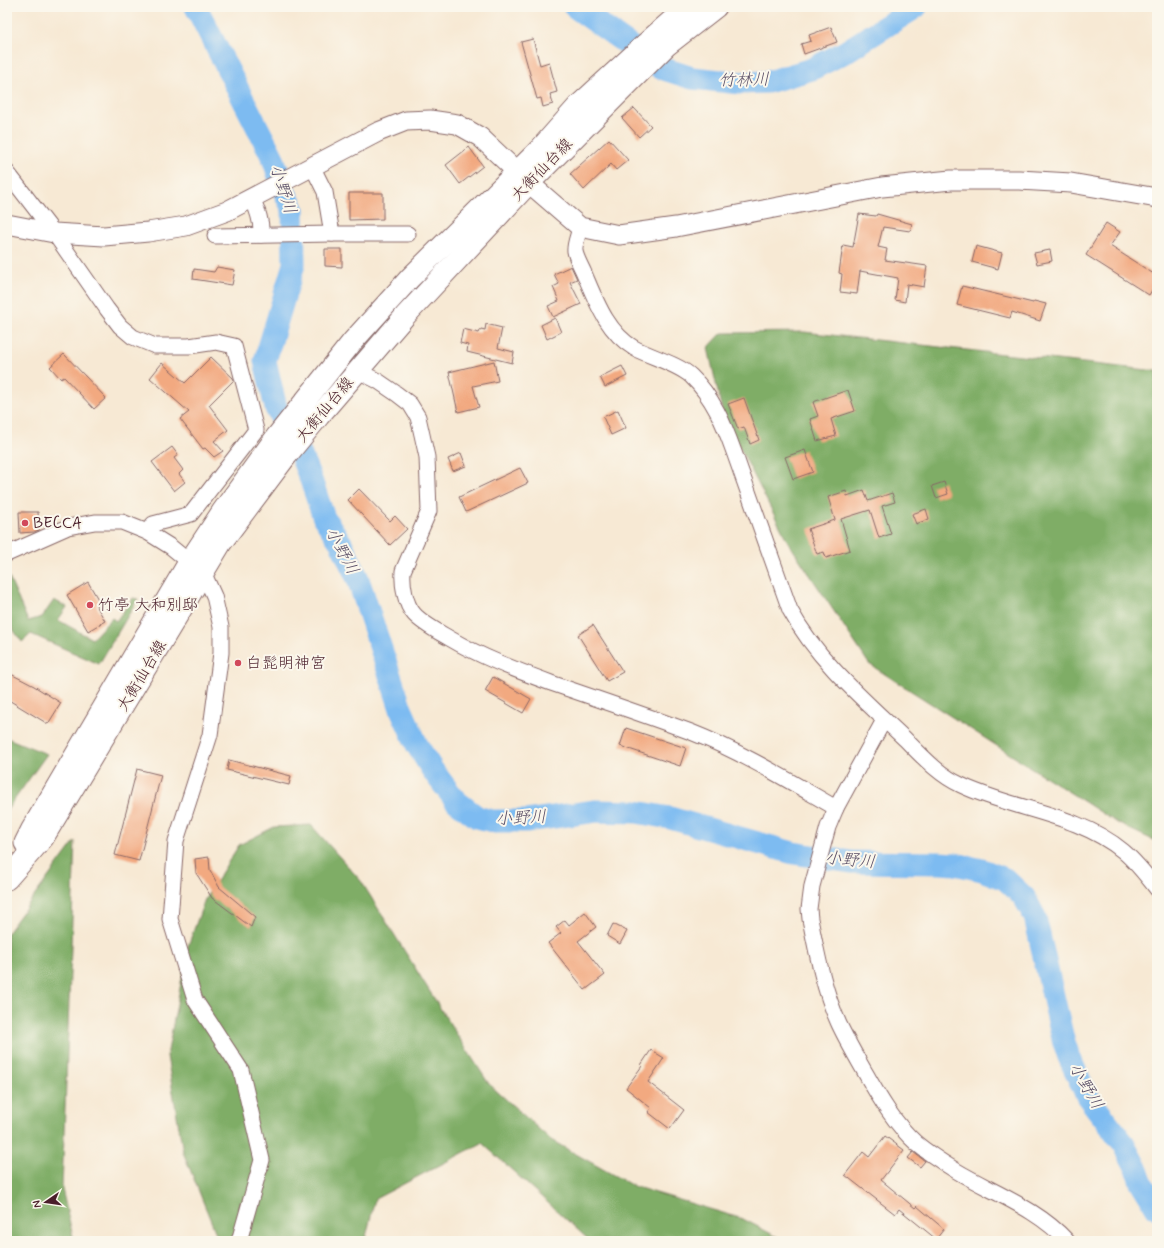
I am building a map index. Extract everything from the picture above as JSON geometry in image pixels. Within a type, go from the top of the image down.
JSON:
[{"type":"main road","name":"大衡仙台線","points":[[9,876],[43,838],[196,568],[222,512],[277,436],[353,341],[410,278],[523,177],[659,41],[688,7]]},
{"type":"main road","name":"大衡仙台線","points":[[659,41],[716,7]]},
{"type":"main road","name":"大衡仙台線","points":[[196,568],[221,543],[287,455],[319,416],[523,177]]},
{"type":"street","points":[[7,224],[54,233],[104,236],[148,232],[186,226],[227,211],[378,132],[406,121],[430,120],[457,124],[480,137],[580,227],[619,235],[676,227],[882,187],[951,180],[1019,180],[1071,184],[1157,198]]},
{"type":"street","points":[[307,169],[325,192],[327,234]]},
{"type":"street","points":[[7,172],[54,233],[107,309],[120,326],[133,337],[155,346],[189,346],[216,342],[234,346],[256,430],[191,514],[153,524],[147,532]]},
{"type":"street","points":[[257,196],[258,210],[262,226],[268,235]]},
{"type":"street","points":[[580,227],[574,250],[594,296],[605,317],[619,337],[634,348],[690,374],[709,397],[725,426],[782,590],[797,622],[807,638],[832,667],[884,720],[938,770],[958,784],[988,797],[1078,824],[1122,850],[1133,860],[1157,889]]},
{"type":"street","points":[[215,236],[408,234]]},
{"type":"street","points":[[358,371],[378,381],[397,394],[410,404],[418,417],[427,457],[429,511],[402,571],[402,580],[408,604],[414,614],[429,626],[466,648],[508,667],[692,733],[752,760],[836,808]]},
{"type":"street","points":[[7,554],[68,527],[95,522],[122,522],[147,532],[171,547],[196,568],[214,596],[221,627],[221,653],[210,735],[176,841],[170,919],[195,1000],[241,1070],[262,1160],[239,1241]]},
{"type":"street","points":[[884,720],[836,808],[825,836],[810,900],[810,919],[823,978],[838,1024],[872,1085],[893,1117],[915,1142],[928,1153],[971,1180],[1016,1203],[1037,1216],[1053,1227],[1067,1241]]},
{"type":"green space","points":[[804,332],[1157,371],[1157,842],[1119,824],[869,664],[788,542],[723,415],[708,348],[722,333]]},
{"type":"green space","points":[[7,573],[28,621],[42,617],[54,600],[67,607],[58,620],[92,639],[112,618],[116,621],[133,598],[138,599],[99,664],[31,634],[22,642],[7,621]]},
{"type":"green space","points":[[7,738],[47,754],[7,810]]},
{"type":"green space","points":[[311,825],[361,881],[489,1084],[551,1140],[633,1186],[743,1219],[785,1241],[590,1241],[482,1143],[375,1199],[365,1241],[219,1241],[183,1152],[167,1056],[188,946],[205,899],[239,845],[274,827]]},
{"type":"green space","points":[[75,841],[62,1189],[74,1241],[7,1241],[7,933]]},
{"type":"building","points":[[831,27],[837,42],[804,54],[801,44],[811,41],[809,35]]},
{"type":"building","points":[[533,39],[540,65],[549,62],[557,92],[550,94],[553,104],[543,107],[541,98],[537,99],[521,42]]},
{"type":"building","points":[[634,108],[651,126],[639,137],[622,118]]},
{"type":"building","points":[[609,139],[628,160],[616,170],[611,164],[584,190],[570,174]]},
{"type":"building","points":[[469,147],[483,166],[460,184],[446,165]]},
{"type":"building","points":[[349,193],[383,193],[383,219],[349,220]]},
{"type":"building","points":[[859,214],[876,216],[877,214],[912,224],[910,231],[883,227],[878,247],[887,249],[885,260],[927,266],[924,287],[907,284],[905,302],[895,300],[898,278],[860,271],[857,294],[840,292],[842,274],[839,273],[843,245],[853,247]]},
{"type":"building","points":[[1106,223],[1120,232],[1110,246],[1157,276],[1157,282],[1149,295],[1086,255]]},
{"type":"building","points":[[976,246],[1002,253],[998,269],[972,262]]},
{"type":"building","points":[[325,249],[342,249],[342,267],[325,266]]},
{"type":"building","points":[[1050,250],[1052,261],[1037,264],[1034,253]]},
{"type":"building","points":[[571,266],[577,279],[570,282],[581,304],[553,317],[548,306],[559,301],[553,287],[559,284],[554,274]]},
{"type":"building","points":[[217,267],[235,270],[232,285],[193,279],[194,269],[214,272]]},
{"type":"building","points":[[962,286],[1033,303],[1034,301],[1046,304],[1040,321],[1012,312],[1010,318],[957,305]]},
{"type":"building","points":[[555,318],[561,332],[547,339],[541,325]]},
{"type":"building","points":[[486,324],[502,328],[498,348],[514,352],[512,363],[467,352],[468,345],[460,343],[463,329],[479,333],[481,329],[485,330]]},
{"type":"building","points":[[64,354],[106,398],[94,409],[64,377],[61,379],[50,367]]},
{"type":"building","points":[[211,357],[234,380],[209,405],[228,430],[214,441],[223,451],[214,457],[205,448],[203,449],[180,419],[189,412],[150,378],[162,363],[185,383]]},
{"type":"building","points":[[494,361],[498,381],[473,386],[479,407],[458,412],[449,372]]},
{"type":"building","points":[[622,366],[627,376],[605,387],[600,377]]},
{"type":"building","points":[[848,390],[855,411],[831,419],[836,436],[817,441],[810,419],[818,416],[813,402]]},
{"type":"building","points":[[744,398],[759,440],[750,444],[744,427],[738,429],[728,404]]},
{"type":"building","points":[[618,410],[626,428],[611,435],[603,417]]},
{"type":"building","points":[[172,447],[178,455],[174,458],[183,470],[179,474],[185,482],[174,491],[152,462]]},
{"type":"building","points":[[805,450],[813,472],[793,479],[785,457]]},
{"type":"building","points":[[461,453],[466,466],[453,471],[448,459]]},
{"type":"building","points":[[520,468],[528,483],[466,512],[459,497]]},
{"type":"building","points":[[944,482],[948,494],[936,498],[932,486]]},
{"type":"building","points":[[359,489],[390,521],[395,516],[407,529],[390,545],[348,500]]},
{"type":"building","points":[[864,490],[868,501],[892,493],[895,502],[882,506],[891,534],[879,538],[870,510],[841,519],[850,550],[826,558],[824,552],[817,554],[808,529],[835,520],[828,497],[846,491],[847,496]]},
{"type":"building","points":[[926,509],[929,519],[916,524],[912,514]]},
{"type":"building","points":[[19,512],[38,512],[39,530],[20,533]]},
{"type":"building","points":[[88,582],[99,601],[96,605],[105,621],[88,631],[67,595]]},
{"type":"building","points":[[593,625],[623,672],[607,681],[578,635]]},
{"type":"building","points":[[7,672],[34,686],[61,703],[48,724],[7,699]]},
{"type":"building","points":[[493,677],[531,699],[523,713],[485,691]]},
{"type":"building","points":[[626,728],[686,748],[680,766],[620,746]]},
{"type":"building","points":[[229,760],[291,776],[289,785],[227,770]]},
{"type":"building","points":[[137,769],[161,775],[139,861],[115,855]]},
{"type":"building","points":[[209,857],[210,870],[219,887],[255,917],[251,927],[212,898],[196,873],[195,859]]},
{"type":"building","points":[[585,912],[596,927],[578,941],[605,975],[585,990],[548,943],[561,933],[556,927],[565,920],[569,925]]},
{"type":"building","points":[[613,924],[627,931],[620,944],[607,936]]},
{"type":"building","points":[[651,1050],[664,1058],[648,1082],[684,1110],[670,1129],[648,1112],[651,1108],[626,1088],[642,1066],[641,1065]]},
{"type":"building","points":[[885,1136],[904,1150],[881,1180],[915,1208],[917,1206],[944,1229],[936,1239],[899,1209],[895,1214],[845,1175],[863,1152],[869,1157]]},
{"type":"building","points":[[913,1152],[925,1161],[920,1167],[908,1158]]},
{"type":"waterway","name":"小野川","points":[[196,7],[273,158],[283,189],[293,209],[294,264],[265,361],[276,408],[300,453],[324,518],[341,543],[358,579],[401,709],[417,745],[433,771],[456,801],[477,817],[492,821],[526,821],[596,811],[636,812],[670,818],[793,853],[851,862],[955,864],[982,870],[1005,879],[1024,897],[1035,917],[1063,1039],[1069,1057],[1087,1096],[1124,1144],[1136,1167],[1141,1182],[1157,1208]]},
{"type":"waterway","name":"竹林川","points":[[575,7],[661,68],[692,78],[740,83],[768,82],[812,69],[845,52],[916,7]]},
{"type":"place","name":"BECCA","points":[[25,523]]},
{"type":"place","name":"竹亭 大和別邸","points":[[90,605]]},
{"type":"place","name":"白髭明神宮","points":[[238,663]]}]
